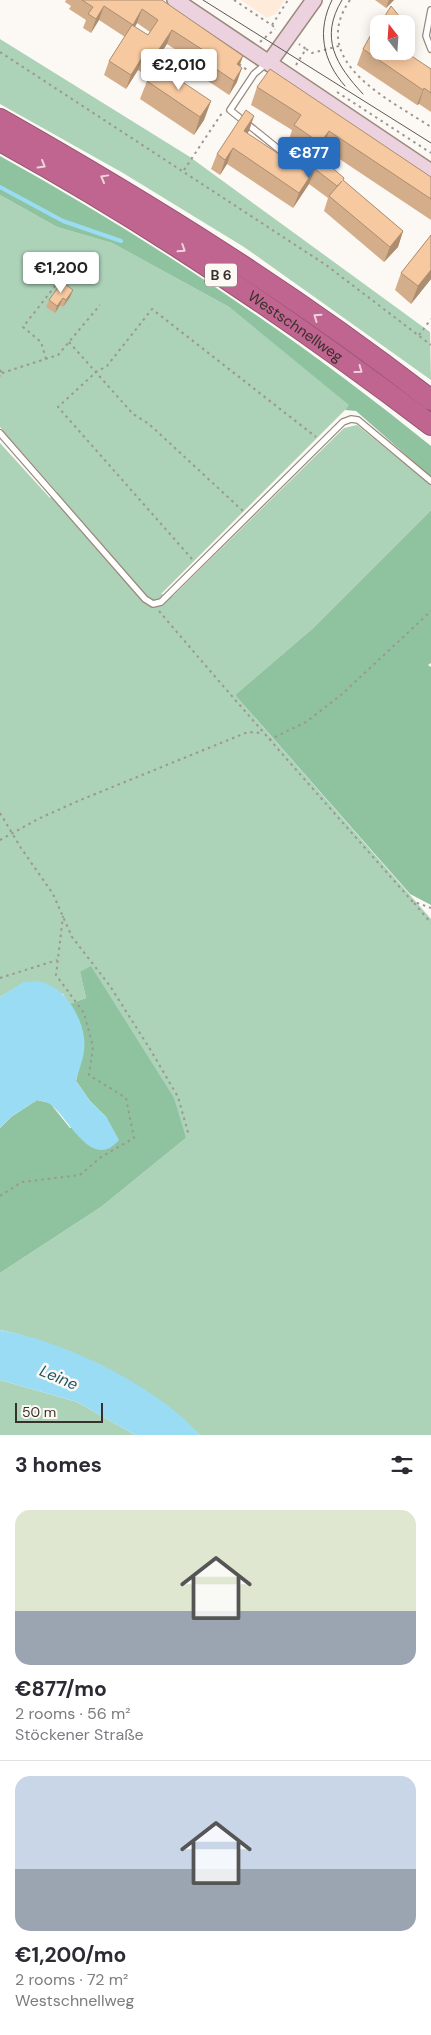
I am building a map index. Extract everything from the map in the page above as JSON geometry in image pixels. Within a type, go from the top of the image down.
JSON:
[{"type":"highway","name":"Westschnellweg","points":[[0,119],[119,186],[250,270],[431,400]]},
{"type":"highway","name":"Westschnellweg","points":[[0,141],[110,203],[238,286],[362,373],[431,425]]},
{"type":"street","points":[[175,0],[431,172]]},
{"type":"street","points":[[269,63],[314,0]]},
{"type":"lane","points":[[431,10],[426,36],[431,49]]},
{"type":"lane","points":[[269,63],[254,74],[230,110],[302,168]]},
{"type":"lane","points":[[0,433],[145,599],[153,604],[161,602],[343,422],[351,418],[358,420],[431,481]]},
{"type":"path","points":[[234,0],[276,28]]},
{"type":"path","points":[[272,25],[288,0]]},
{"type":"path","points":[[350,0],[340,24],[339,46],[346,62],[357,76],[431,127]]},
{"type":"path","points":[[306,49],[312,53],[339,46]]},
{"type":"path","points":[[0,52],[184,170],[326,265],[431,345]]},
{"type":"path","points":[[235,62],[254,74]]},
{"type":"path","points":[[295,65],[303,70]]},
{"type":"path","points":[[336,91],[431,153]]},
{"type":"path","points":[[184,170],[224,109],[230,110]]},
{"type":"path","points":[[46,359],[41,342],[23,327],[66,272]]},
{"type":"path","points":[[0,376],[2,373],[58,355],[100,305]]},
{"type":"path","points":[[198,566],[58,407],[96,372],[107,366],[152,309],[322,443]]},
{"type":"path","points":[[419,335],[431,319]]},
{"type":"path","points":[[69,342],[133,414],[149,424],[248,516]]},
{"type":"path","points":[[153,604],[229,691],[261,733],[431,922]]},
{"type":"path","points":[[269,740],[306,722],[341,695],[431,612]]},
{"type":"path","points":[[0,840],[11,832],[78,801],[193,753],[248,732],[261,733]]},
{"type":"path","points":[[0,813],[53,894],[72,936],[110,986],[178,1097],[189,1136]]},
{"type":"path","points":[[412,901],[431,908]]},
{"type":"path","points":[[0,1196],[22,1182],[80,1175],[101,1157],[134,1138],[126,1098],[89,1075],[93,1047],[84,1013],[56,975],[63,916]]},
{"type":"path","points":[[0,978],[58,960]]},
{"type":"shaded area","points":[[241,0],[285,0],[276,14],[267,18]]},
{"type":"green space","points":[[0,39],[190,157],[430,332],[431,380],[244,247],[123,173],[0,104]]},
{"type":"green space","points":[[0,156],[57,188],[168,256],[275,328],[328,367],[431,446],[431,477],[356,411],[345,410],[349,405],[229,307],[112,243],[57,227],[0,195]]},
{"type":"green space","points":[[0,195],[57,227],[112,243],[229,307],[350,405],[161,594],[173,596],[344,428],[357,425],[431,485],[431,510],[312,629],[235,695],[431,919],[431,1435],[200,1435],[149,1393],[111,1371],[51,1345],[20,1334],[0,1330],[0,1273],[101,1207],[186,1138],[80,972],[86,998],[69,1004],[63,994],[25,982],[0,997],[0,443],[50,498],[57,492],[0,427]]},
{"type":"green space","points":[[431,510],[431,663],[428,665],[431,667],[431,905],[410,894],[235,695],[312,629]]},
{"type":"green space","points":[[91,966],[174,1098],[186,1138],[101,1207],[0,1273],[0,1128],[11,1117],[37,1100],[50,1103],[70,1128],[107,1118],[90,1101],[76,1081],[83,1050],[83,1033],[76,1015],[69,1004],[86,998],[80,972]]},
{"type":"green space","points":[[0,1380],[77,1402],[135,1435],[0,1435]]},
{"type":"water","points":[[24,982],[38,982],[50,985],[67,999],[74,1009],[83,1030],[84,1041],[83,1055],[76,1081],[90,1101],[107,1118],[119,1140],[108,1148],[98,1150],[89,1145],[79,1137],[55,1108],[47,1102],[37,1100],[11,1117],[0,1128],[0,997]]},
{"type":"water","name":"Leine","points":[[0,1330],[52,1344],[108,1368],[160,1399],[200,1435],[135,1435],[77,1402],[0,1380]]},
{"type":"building","points":[[82,0],[162,0],[243,56],[237,64],[242,68],[234,81],[198,57],[203,50],[172,30],[151,61],[143,56],[131,75],[109,61],[132,25],[148,35],[158,20],[142,9],[133,25],[104,6],[96,19],[88,14],[93,7]]},
{"type":"building","points":[[391,6],[398,15],[386,15]]},
{"type":"building","points":[[370,36],[370,54],[363,49]]},
{"type":"building","points":[[415,58],[431,69],[431,93],[424,88],[423,90],[379,60],[415,60]]},
{"type":"building","points":[[157,65],[211,101],[200,117],[147,81]]},
{"type":"building","points":[[270,69],[431,177],[431,199],[329,131],[320,143],[294,125],[301,115],[257,87]]},
{"type":"building","points":[[246,110],[254,116],[244,131],[303,170],[320,150],[325,154],[322,159],[344,178],[343,180],[403,231],[390,247],[329,196],[342,181],[337,186],[315,169],[299,193],[233,148],[225,160],[217,154]]},
{"type":"building","points":[[431,235],[431,270],[418,286],[401,273]]},
{"type":"building","points":[[62,282],[73,290],[66,300],[63,298],[57,306],[49,300]]},
{"type":"waterway","points":[[0,187],[63,221],[121,241]]},
{"type":"tram line","points":[[203,0],[431,143]]},
{"type":"tram line","points":[[332,0],[324,22],[324,44],[331,66],[345,86]]},
{"type":"tram line","points":[[342,0],[335,14],[331,39],[338,62],[363,94]]}]
